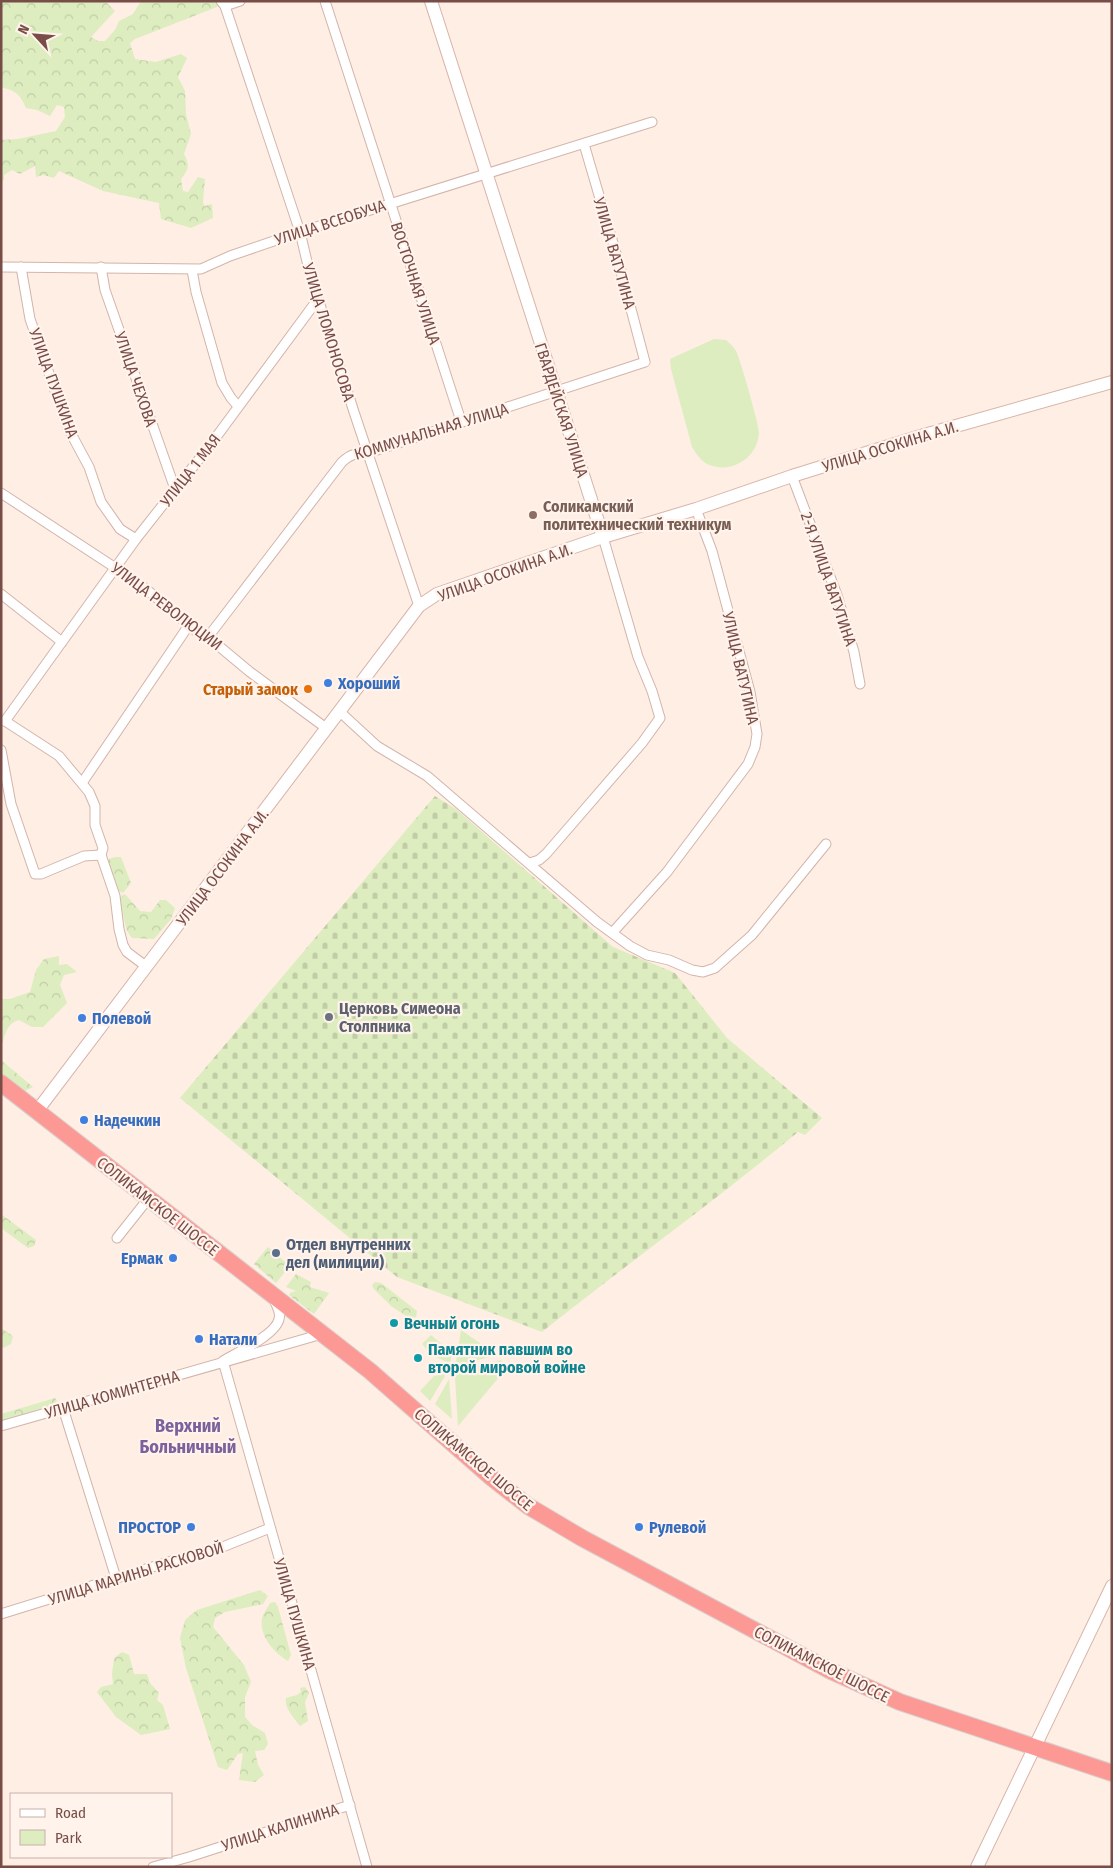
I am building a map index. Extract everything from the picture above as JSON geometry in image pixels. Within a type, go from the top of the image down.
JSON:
[{"type":"highway","name":"СОЛИКАМСКОЕ ШОССЕ","points":[[1,1084],[370,1371],[492,1478],[528,1506],[574,1533],[831,1671],[900,1702],[1112,1773]]},
{"type":"street","points":[[223,4],[240,1]]},
{"type":"street","name":"ВОСТОЧНАЯ УЛИЦА","points":[[325,1],[461,421]]},
{"type":"street","name":"ГВАРДЕЙСКАЯ УЛИЦА","points":[[431,1],[603,537],[635,648],[652,691],[660,718],[642,743],[546,854],[530,864]]},
{"type":"street","name":"УЛИЦА ЛОМОНОСОВА","points":[[223,4],[300,232],[318,299],[419,606]]},
{"type":"street","name":"УЛИЦА ВСЕОБУЧА","points":[[1,267],[163,267],[201,269],[230,256],[391,202],[652,122]]},
{"type":"street","name":"УЛИЦА ВАТУТИНА","points":[[584,144],[645,362]]},
{"type":"street","name":"УЛИЦА ПУШКИНА","points":[[21,267],[30,320],[68,428],[89,467],[101,502],[120,529],[136,539]]},
{"type":"street","name":"УЛИЦА ЧЕХОВА","points":[[101,267],[105,290],[174,489]]},
{"type":"street","points":[[192,270],[196,292],[222,383],[238,406]]},
{"type":"street","name":"УЛИЦА 1 МАЯ","points":[[3,721],[117,568],[136,539],[211,444],[318,299]]},
{"type":"street","name":"КОММУНАЛЬНАЯ УЛИЦА","points":[[208,637],[342,462],[356,453],[368,453],[645,362]]},
{"type":"street","name":"УЛИЦА ОСОКИНА А.И.","points":[[37,1111],[419,606],[437,594],[603,537],[924,435],[1112,382]]},
{"type":"street","name":"2-Я УЛИЦА ВАТУТИНА","points":[[792,476],[837,596],[854,652],[860,684]]},
{"type":"street","name":"УЛИЦА РЕВОЛЮЦИИ","points":[[1,493],[140,584],[196,631],[208,637],[250,672],[326,728]]},
{"type":"street","name":"УЛИЦА ВАТУТИНА","points":[[613,932],[681,854],[748,764],[755,747],[757,734],[750,692],[712,551],[696,509]]},
{"type":"street","points":[[1,594],[62,642]]},
{"type":"street","points":[[82,784],[189,625]]},
{"type":"street","points":[[339,711],[377,746],[426,776],[597,922],[630,946],[692,970],[704,972],[715,968],[752,936],[826,844]]},
{"type":"street","points":[[3,721],[59,756],[89,792],[95,806],[95,825],[115,896],[123,945],[128,952],[147,967]]},
{"type":"street","points":[[1,750],[11,804],[34,874],[42,874],[84,856],[102,855]]},
{"type":"street","points":[[118,1238],[148,1199]]},
{"type":"street","name":"УЛИЦА КОМИНТЕРНА","points":[[223,1361],[268,1334],[276,1326],[280,1319],[278,1309],[270,1292]]},
{"type":"street","name":"УЛИЦА КОМИНТЕРНА","points":[[1,1426],[322,1334]]},
{"type":"street","name":"УЛИЦА ПУШКИНА","points":[[223,1361],[367,1867]]},
{"type":"street","points":[[63,1408],[116,1578]]},
{"type":"street","name":"УЛИЦА МАРИНЫ РАСКОВОЙ","points":[[1,1614],[191,1555],[215,1550],[270,1528]]},
{"type":"street","points":[[977,1867],[1112,1586]]},
{"type":"street","name":"УЛИЦА КАЛИНИНА","points":[[153,1867],[350,1804]]},
{"type":"street","points":[[189,1857],[192,1867]]},
{"type":"green space","points":[[1,1],[105,1],[115,11],[91,37],[98,41],[105,41],[115,30],[119,21],[133,14],[141,1],[217,1],[219,3],[217,7],[135,39],[130,43],[135,59],[156,62],[181,54],[187,58],[178,77],[185,91],[186,114],[191,134],[184,154],[188,167],[181,179],[183,191],[188,192],[198,177],[205,179],[203,202],[204,206],[212,204],[213,218],[191,228],[161,219],[159,203],[103,191],[59,171],[54,178],[43,175],[36,177],[35,166],[20,174],[12,170],[4,175],[4,180],[1,182],[1,140],[18,139],[56,131],[65,117],[64,107],[57,105],[50,116],[37,110],[26,108],[22,99],[17,94],[1,87]]},
{"type":"green space","points":[[714,339],[726,340],[736,351],[759,432],[754,450],[742,462],[734,466],[716,467],[707,464],[692,447],[671,369],[670,359]]},
{"type":"green space","points":[[435,796],[456,809],[613,947],[675,973],[727,1038],[822,1118],[805,1135],[798,1132],[542,1332],[397,1277],[180,1098]]},
{"type":"green space","points":[[121,857],[131,883],[123,893],[117,890],[107,863],[109,859]]},
{"type":"green space","points":[[125,894],[140,911],[151,912],[160,900],[166,900],[175,908],[171,919],[154,939],[132,938],[127,931],[119,898]]},
{"type":"green space","points":[[59,956],[59,965],[67,964],[77,972],[64,975],[60,985],[67,1003],[43,1027],[32,1027],[19,1020],[11,1024],[1,1046],[1,999],[10,999],[30,992],[36,970],[44,959]]},
{"type":"green space","points":[[1,1060],[33,1087],[25,1091],[1,1075]]},
{"type":"green space","points":[[1,1214],[36,1240],[34,1246],[28,1248],[1,1228]]},
{"type":"green space","points":[[268,1247],[290,1266],[276,1283],[254,1264]]},
{"type":"green space","points":[[296,1274],[311,1282],[310,1287],[329,1293],[314,1314],[289,1295],[296,1291],[286,1287]]},
{"type":"green space","points":[[375,1282],[381,1283],[417,1311],[416,1317],[409,1318],[391,1306],[373,1288],[372,1285]]},
{"type":"green space","points":[[1,1328],[13,1336],[11,1344],[3,1348],[1,1347]]},
{"type":"green space","points":[[461,1330],[497,1355],[459,1365],[456,1362]]},
{"type":"green space","points":[[431,1335],[451,1352],[451,1361],[447,1362],[436,1357],[444,1348],[437,1342],[428,1351],[422,1344]]},
{"type":"green space","points":[[501,1360],[505,1370],[458,1426],[455,1377],[460,1370]]},
{"type":"green space","points":[[444,1374],[445,1376],[430,1401],[420,1391],[434,1376]]},
{"type":"green space","points":[[449,1379],[452,1419],[435,1404]]},
{"type":"green space","points":[[55,1398],[57,1401],[54,1406],[1,1421],[1,1414]]},
{"type":"green space","points":[[260,1590],[268,1596],[263,1604],[225,1612],[215,1618],[213,1627],[244,1665],[251,1682],[245,1697],[245,1717],[252,1725],[265,1733],[268,1744],[264,1750],[255,1751],[258,1765],[264,1775],[255,1782],[239,1780],[243,1753],[238,1754],[227,1770],[218,1767],[186,1668],[180,1638],[185,1620],[197,1610]]},
{"type":"green space","points":[[275,1602],[291,1655],[288,1661],[273,1649],[263,1631],[263,1616],[270,1603]]},
{"type":"green space","points":[[122,1652],[129,1655],[134,1674],[147,1674],[150,1683],[159,1693],[157,1700],[163,1705],[170,1729],[141,1735],[116,1717],[97,1692],[101,1687],[113,1684],[114,1658]]},
{"type":"green space","points":[[305,1687],[309,1693],[305,1702],[308,1721],[300,1726],[288,1709],[286,1698],[297,1695],[301,1692],[300,1688]]},
{"type":"place","name":"Соликамский политехнический техникум","points":[[533,515]]},
{"type":"place","name":"Хороший","points":[[328,683]]},
{"type":"place","name":"Старый замок","points":[[308,689]]},
{"type":"place","name":"Церковь Симеона Столпника","points":[[329,1017]]},
{"type":"place","name":"Полевой","points":[[82,1018]]},
{"type":"place","name":"Надечкин","points":[[84,1120]]},
{"type":"place","name":"Отдел внутренних дел (милиции)","points":[[276,1253]]},
{"type":"place","name":"Ермак","points":[[173,1258]]},
{"type":"place","name":"Вечный огонь","points":[[394,1323]]},
{"type":"place","name":"Натали","points":[[199,1339]]},
{"type":"place","name":"Памятник павшим во второй мировой войне","points":[[418,1358]]},
{"type":"place","name":"ПРОСТОР","points":[[191,1527]]},
{"type":"place","name":"Рулевой","points":[[639,1527]]},
{"type":"district","name":"Верхний Больничный","points":[[188,1436]]}]
